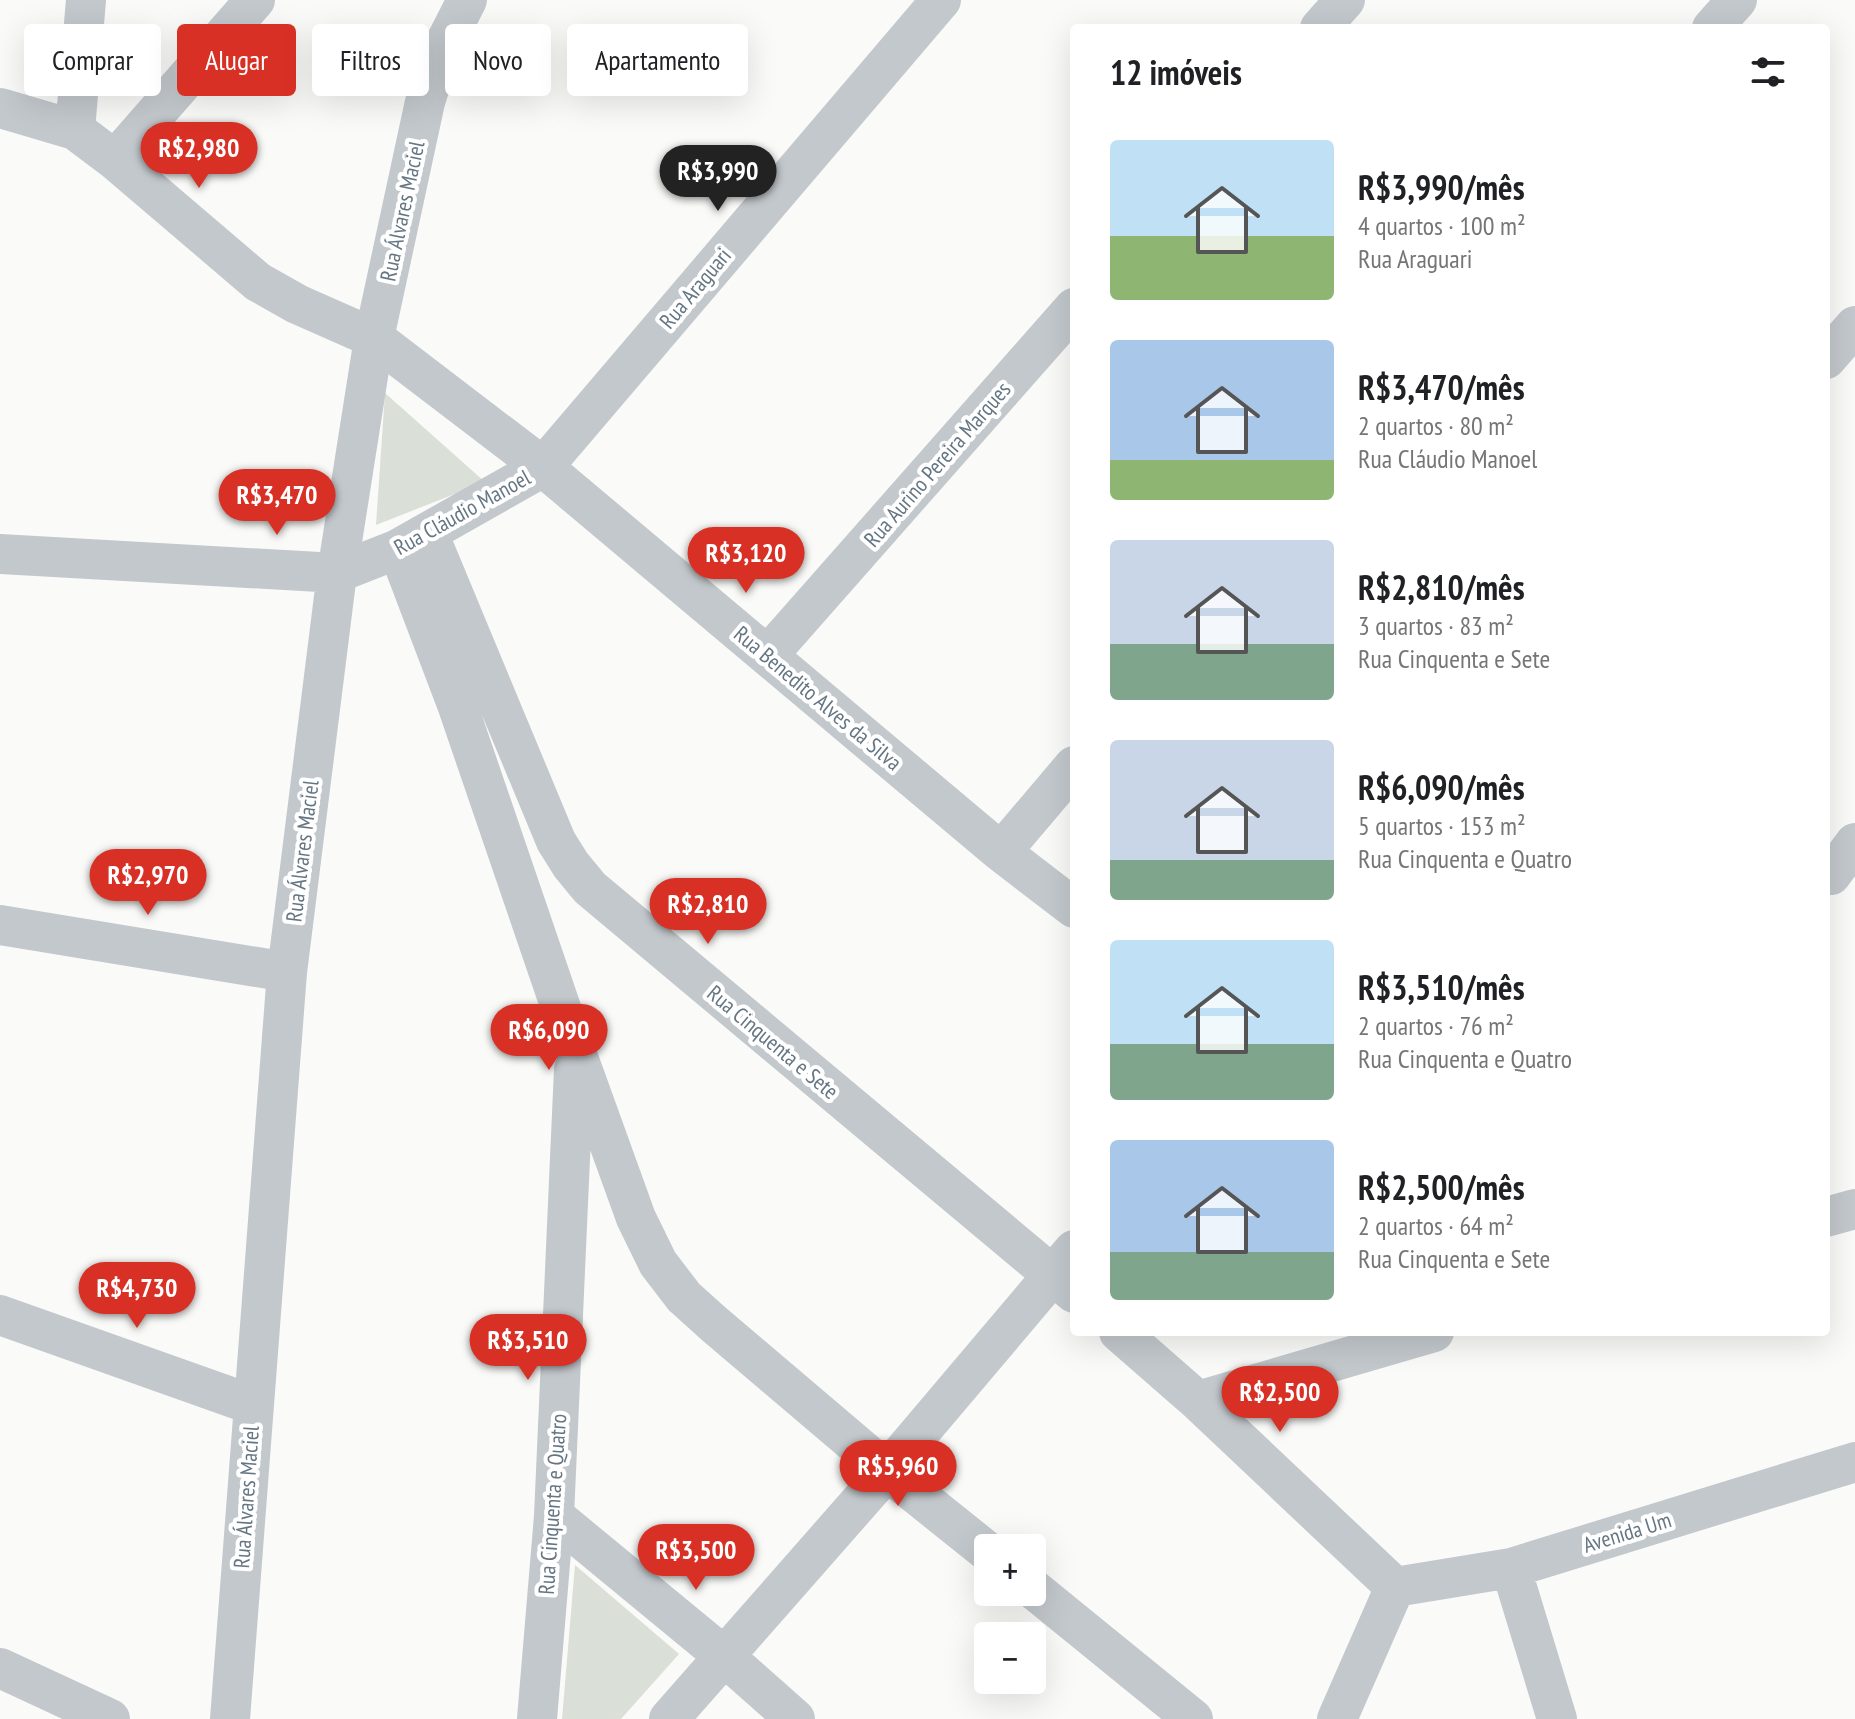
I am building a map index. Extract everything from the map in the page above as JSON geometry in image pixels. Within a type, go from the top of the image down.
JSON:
[{"type":"street","points":[[0,108],[75,130],[86,0]]},
{"type":"street","points":[[115,160],[255,0]]},
{"type":"street","name":"Rua Álvares Maciel","points":[[230,1719],[287,972],[337,573],[374,338],[425,102],[441,51],[467,0]]},
{"type":"street","name":"Rua Araguari","points":[[543,467],[941,0]]},
{"type":"street","points":[[1324,24],[1345,0]]},
{"type":"street","points":[[1716,24],[1737,0]]},
{"type":"street","name":"Rua Benedito Alves da Silva","points":[[75,130],[115,160],[258,282],[297,304],[374,338],[543,467],[1001,852],[1070,905]]},
{"type":"street","name":"Rua Aurino Pereira Marques","points":[[768,655],[1070,313]]},
{"type":"street","points":[[1830,354],[1855,326]]},
{"type":"street","name":"Rua Cláudio Manoel","points":[[0,554],[337,573],[413,541],[543,467]]},
{"type":"street","points":[[413,541],[458,707],[575,1049],[636,1218],[658,1263],[684,1297],[887,1471],[974,1541]]},
{"type":"street","name":"Rua Cinquenta e Sete","points":[[413,541],[556,841],[590,888],[1067,1272]]},
{"type":"street","points":[[1001,852],[1070,771]]},
{"type":"street","points":[[1837,873],[1855,843]]},
{"type":"street","points":[[0,925],[287,972]]},
{"type":"street","name":"Rua Cinquenta e Quatro","points":[[537,1719],[554,1516],[575,1049]]},
{"type":"street","points":[[1830,1216],[1855,1209]]},
{"type":"street","points":[[669,1719],[1067,1272]]},
{"type":"street","points":[[0,1315],[253,1405]]},
{"type":"street","points":[[1124,1336],[1198,1401],[1395,1587],[1337,1719]]},
{"type":"street","points":[[1198,1401],[1420,1336]]},
{"type":"street","name":"Avenida Um","points":[[1395,1587],[1511,1568],[1855,1462]]},
{"type":"street","points":[[554,1516],[795,1719]]},
{"type":"street","points":[[1511,1568],[1557,1719]]},
{"type":"street","points":[[1046,1599],[1193,1719]]},
{"type":"street","points":[[0,1668],[110,1719]]},
{"type":"shaded area","points":[[385,393],[485,482],[376,525]]},
{"type":"shaded area","points":[[575,1565],[679,1654],[621,1719],[562,1719]]}]
